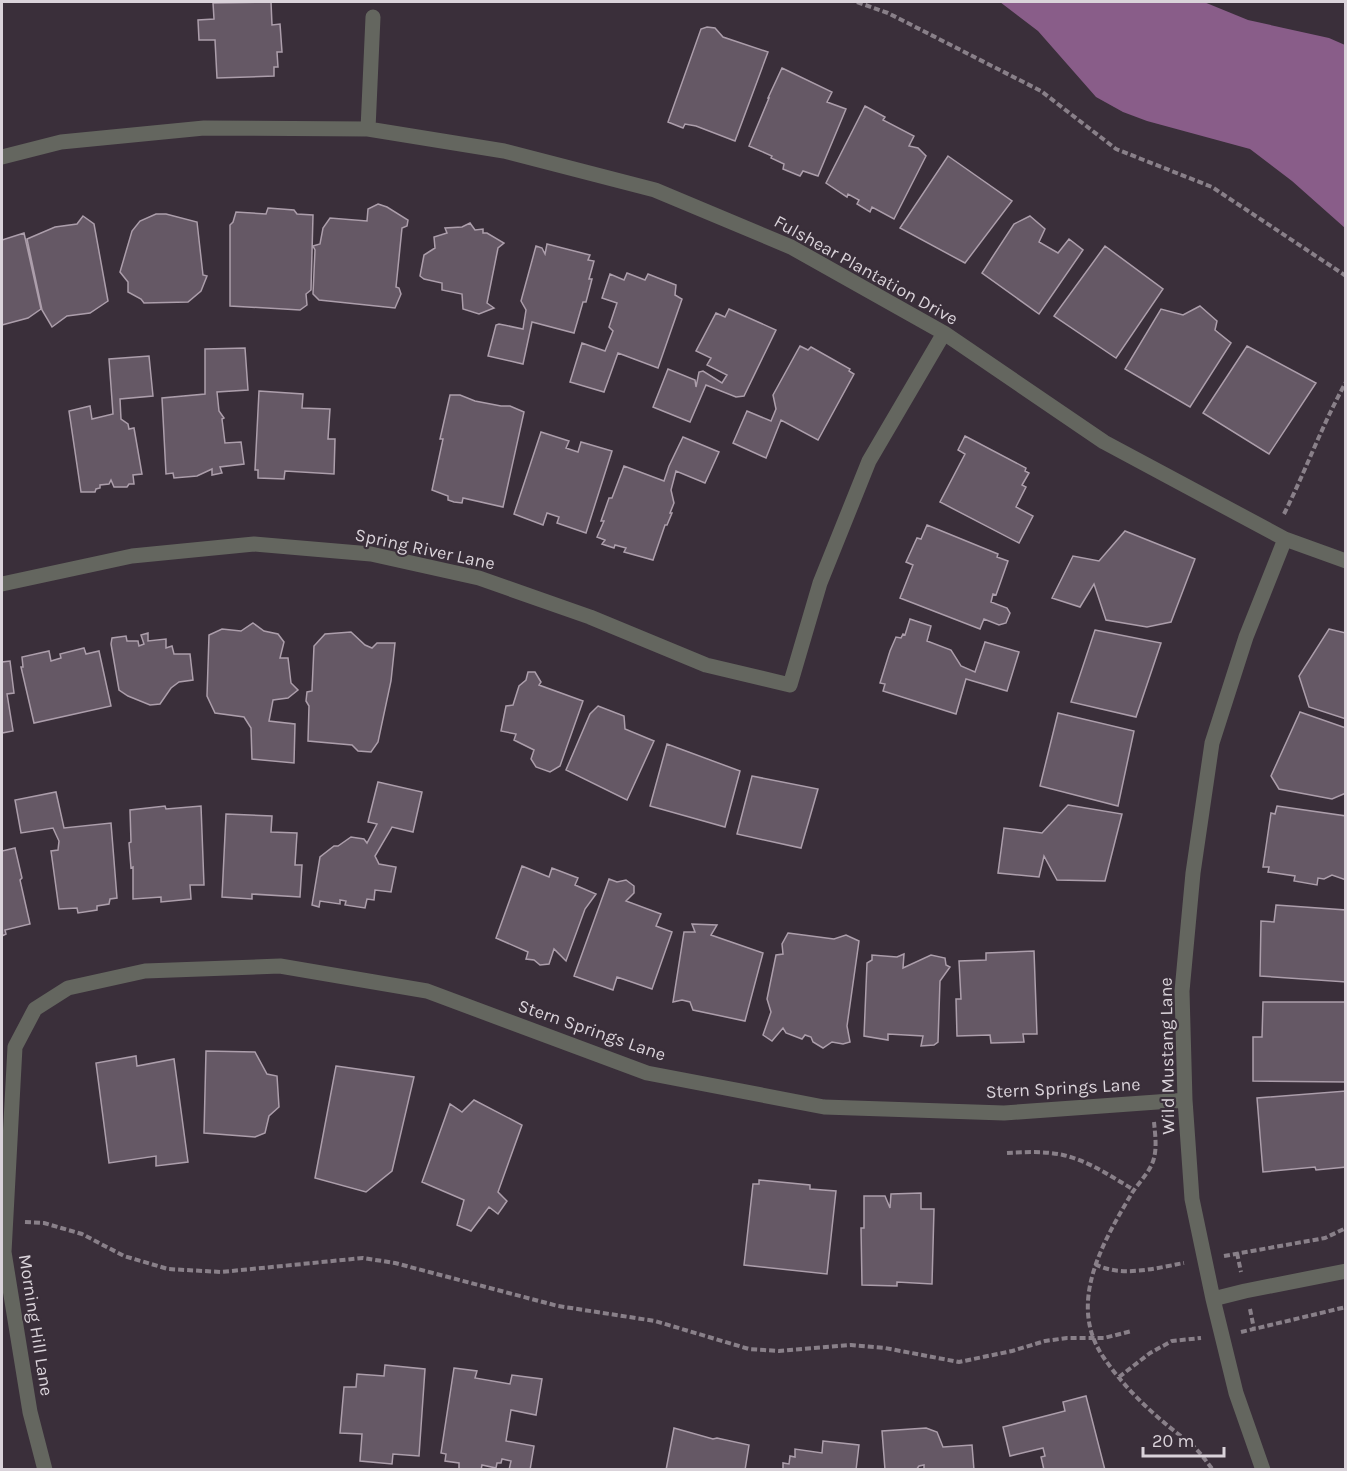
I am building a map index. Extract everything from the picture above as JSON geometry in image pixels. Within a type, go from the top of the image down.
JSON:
[{"type":"street","points":[[368,129],[373,17]]},
{"type":"street","name":"Fulshear Plantation Drive","points":[[2,157],[61,142],[204,128],[368,129],[504,151],[656,190],[791,247],[944,333],[1104,442],[1280,537],[1346,561]]},
{"type":"street","name":"Spring River Lane","points":[[2,584],[132,556],[254,544],[371,554],[479,578],[590,617],[706,665],[790,685],[820,583],[869,461],[944,333]]},
{"type":"street","name":"Wild Mustang Lane","points":[[1263,1470],[1236,1393],[1192,1199],[1185,1100],[1182,992],[1193,873],[1212,743],[1280,537]]},
{"type":"street","name":"Stern Springs Lane","points":[[35,1009],[68,988],[145,971],[280,966],[427,991],[647,1073],[824,1107],[1004,1113],[1185,1100]]},
{"type":"street","name":"Morning Hill Lane","points":[[35,1009],[15,1047],[2,1252],[30,1412],[45,1470]]},
{"type":"street","points":[[1213,1299],[1245,1290],[1346,1271]]},
{"type":"path","points":[[857,2],[888,14],[1041,91],[1116,149],[1212,187],[1346,276]]},
{"type":"path","points":[[1280,537],[1322,425],[1346,382]]},
{"type":"path","points":[[1154,1102],[1155,1157],[1103,1244],[1088,1293],[1087,1316],[1092,1337],[1103,1357],[1119,1377],[1144,1404],[1194,1446],[1213,1470]]},
{"type":"path","points":[[1006,1153],[1033,1152],[1063,1155],[1094,1167],[1134,1190]]},
{"type":"path","points":[[5,1221],[44,1223],[82,1234],[124,1256],[168,1269],[221,1272],[363,1258],[395,1263],[558,1306],[655,1321],[749,1349],[779,1351],[851,1345],[885,1348],[959,1362],[1045,1341],[1104,1338],[1132,1331]]},
{"type":"shaded area","points":[[1000,2],[1204,2],[1248,20],[1329,38],[1345,45],[1345,228],[1292,181],[1250,149],[1147,121],[1123,112],[1096,97],[1038,31]]},
{"type":"building","points":[[271,2],[272,25],[280,24],[282,52],[277,52],[278,67],[274,67],[274,76],[217,78],[215,40],[199,40],[198,20],[214,19],[213,3]]},
{"type":"building","points":[[715,28],[723,37],[768,52],[735,141],[696,126],[685,124],[683,128],[668,122],[701,29]]},
{"type":"building","points":[[782,68],[832,92],[827,102],[846,109],[818,176],[803,171],[800,176],[783,169],[784,164],[749,146]]},
{"type":"building","points":[[865,106],[885,117],[883,120],[914,136],[909,146],[918,148],[926,156],[894,219],[872,207],[870,212],[857,204],[859,200],[848,194],[847,197],[826,183]]},
{"type":"building","points":[[948,156],[1012,201],[965,263],[900,228]]},
{"type":"building","points":[[378,204],[408,220],[407,226],[402,228],[396,287],[399,288],[401,294],[395,308],[319,300],[313,294],[315,250],[313,246],[320,244],[323,228],[330,218],[367,221],[368,209]]},
{"type":"building","points":[[268,208],[294,210],[297,214],[313,215],[311,290],[306,294],[307,305],[300,310],[230,306],[230,225],[236,212],[266,214]]},
{"type":"building","points":[[156,214],[166,214],[197,222],[203,275],[207,276],[201,291],[188,302],[144,303],[128,292],[128,282],[120,272],[132,231],[140,221]]},
{"type":"building","points":[[83,216],[94,224],[108,301],[90,313],[67,316],[52,327],[42,310],[27,239],[55,227],[77,224]]},
{"type":"building","points":[[1030,216],[1045,229],[1039,242],[1058,253],[1069,239],[1083,250],[1039,314],[982,273],[1014,224]]},
{"type":"building","points":[[470,223],[475,230],[483,229],[483,233],[504,243],[498,248],[487,303],[494,308],[479,314],[463,309],[462,294],[442,290],[442,283],[420,276],[424,255],[435,248],[434,237],[447,233],[445,228],[462,227]]},
{"type":"building","points":[[24,233],[41,309],[28,318],[2,325],[2,240]]},
{"type":"building","points":[[547,244],[590,255],[588,260],[594,261],[586,302],[583,302],[574,333],[532,322],[523,364],[488,356],[496,325],[523,329],[526,310],[521,301],[536,246],[542,248],[545,254]]},
{"type":"building","points":[[1105,246],[1163,289],[1116,358],[1054,316]]},
{"type":"building","points":[[627,273],[645,280],[648,274],[676,285],[675,295],[682,299],[658,368],[618,353],[604,392],[570,382],[582,343],[605,351],[613,331],[609,327],[617,303],[602,298],[610,274],[624,280]]},
{"type":"building","points":[[1200,306],[1217,321],[1215,330],[1231,343],[1190,407],[1125,369],[1161,309],[1183,315]]},
{"type":"building","points":[[729,309],[776,330],[744,396],[736,397],[706,385],[690,422],[653,407],[668,369],[695,380],[696,387],[699,372],[703,371],[722,383],[727,375],[707,365],[711,358],[696,351],[716,313],[725,317]]},
{"type":"building","points":[[800,346],[808,350],[811,347],[850,369],[849,371],[854,374],[818,440],[781,420],[766,458],[733,443],[747,411],[771,421],[776,409],[773,395]]},
{"type":"building","points":[[1247,346],[1316,383],[1269,454],[1203,413]]},
{"type":"building","points":[[245,348],[248,390],[217,392],[219,411],[224,418],[222,419],[225,443],[241,442],[244,464],[220,467],[222,473],[212,475],[212,469],[197,476],[174,478],[173,473],[166,474],[162,398],[205,394],[205,349]]},
{"type":"building","points":[[149,356],[153,396],[120,399],[121,419],[128,424],[129,429],[134,428],[142,474],[133,475],[134,484],[129,484],[127,487],[114,487],[111,480],[109,484],[100,485],[95,492],[81,492],[69,411],[90,406],[92,419],[113,414],[109,359]]},
{"type":"building","points":[[259,391],[303,394],[302,408],[330,409],[328,439],[335,439],[334,474],[285,471],[284,479],[258,478],[258,470],[255,470]]},
{"type":"building","points":[[450,395],[460,395],[475,401],[510,406],[524,412],[503,507],[463,498],[462,503],[454,502],[448,500],[448,496],[432,490]]},
{"type":"building","points":[[541,432],[569,441],[566,448],[578,452],[581,442],[612,451],[586,533],[557,523],[559,517],[547,513],[543,525],[514,514]]},
{"type":"building","points":[[965,436],[1026,468],[1025,471],[1029,473],[1022,485],[1026,487],[1016,507],[1033,516],[1019,543],[940,502],[965,454],[958,450]]},
{"type":"building","points":[[683,437],[719,452],[705,483],[676,471],[671,490],[674,503],[670,513],[672,513],[665,525],[653,560],[624,552],[626,548],[615,545],[614,548],[602,544],[605,540],[597,537],[604,521],[601,521],[624,466],[664,481]]},
{"type":"building","points":[[927,525],[998,554],[997,557],[1008,561],[996,595],[993,594],[991,602],[1007,608],[1010,613],[1006,623],[999,625],[984,619],[980,629],[900,598],[913,565],[906,562],[917,538],[921,539]]},
{"type":"building","points":[[1125,531],[1195,559],[1171,622],[1147,627],[1106,620],[1094,584],[1080,607],[1052,598],[1073,556],[1099,561]]},
{"type":"building","points":[[910,619],[931,626],[927,641],[951,650],[961,666],[975,672],[985,642],[1019,652],[1007,691],[966,679],[956,714],[883,691],[885,684],[880,683],[890,651],[896,637],[901,638],[903,634],[905,635]]},
{"type":"building","points":[[253,623],[264,631],[278,634],[284,642],[280,658],[288,658],[291,683],[298,690],[288,698],[273,700],[269,721],[295,724],[294,763],[252,759],[251,728],[244,717],[215,713],[207,696],[209,635],[222,629],[241,631]]},
{"type":"building","points":[[1329,629],[1346,633],[1346,719],[1309,707],[1299,676]]},
{"type":"building","points":[[1095,630],[1161,643],[1136,717],[1071,702]]},
{"type":"building","points":[[351,632],[365,645],[372,648],[377,643],[395,643],[391,681],[378,742],[371,752],[358,751],[352,745],[308,741],[309,706],[306,701],[307,692],[312,691],[314,646],[325,634]]},
{"type":"building","points":[[148,633],[148,641],[166,639],[166,648],[172,646],[174,654],[190,654],[193,680],[179,682],[171,688],[160,704],[150,705],[119,690],[111,644],[112,638],[126,636],[127,641],[138,641],[139,646],[144,644],[141,635]]},
{"type":"building","points":[[84,648],[86,654],[99,651],[111,706],[34,723],[21,667],[23,667],[22,657],[49,651],[51,661],[61,658],[60,654]]},
{"type":"building","points":[[10,661],[14,693],[7,694],[13,731],[2,733],[2,662]]},
{"type":"building","points":[[528,672],[535,672],[541,682],[539,685],[583,701],[560,766],[550,772],[536,767],[531,759],[534,750],[514,740],[516,734],[501,731],[506,706],[513,705],[519,686],[526,680]]},
{"type":"building","points":[[598,706],[624,716],[625,729],[654,741],[627,800],[566,770],[590,714]]},
{"type":"building","points":[[1300,712],[1346,728],[1346,793],[1332,799],[1279,789],[1271,776]]},
{"type":"building","points":[[1058,713],[1134,731],[1118,806],[1040,786]]},
{"type":"building","points":[[667,744],[740,771],[725,827],[650,806]]},
{"type":"building","points":[[752,776],[818,789],[801,848],[737,834]]},
{"type":"building","points":[[378,782],[422,792],[413,832],[392,827],[375,856],[379,864],[396,867],[391,892],[375,890],[374,900],[367,899],[365,908],[345,905],[346,901],[340,900],[340,904],[320,901],[319,907],[312,905],[320,857],[351,837],[364,839],[367,843],[377,824],[368,822]]},
{"type":"building","points":[[56,792],[64,828],[111,823],[117,898],[110,899],[109,904],[97,906],[97,910],[78,913],[77,908],[59,909],[51,851],[58,850],[59,841],[53,828],[21,833],[15,800]]},
{"type":"building","points":[[1068,805],[1122,814],[1105,881],[1057,880],[1044,856],[1039,877],[998,873],[1004,828],[1042,833]]},
{"type":"building","points":[[165,806],[166,809],[201,806],[204,885],[190,885],[191,899],[161,902],[161,897],[133,899],[133,867],[131,868],[129,843],[131,842],[130,810]]},
{"type":"building","points":[[1277,806],[1346,816],[1346,880],[1332,875],[1324,879],[1318,878],[1317,885],[1294,881],[1295,876],[1268,872],[1269,867],[1263,867],[1271,813],[1275,814]]},
{"type":"building","points":[[226,814],[272,816],[271,832],[297,833],[295,865],[302,865],[300,897],[252,894],[252,899],[222,897]]},
{"type":"building","points":[[15,848],[30,924],[5,930],[6,934],[2,936],[2,851]]},
{"type":"building","points":[[522,866],[549,877],[552,868],[578,878],[575,885],[596,894],[585,909],[566,961],[554,949],[549,964],[540,965],[534,960],[526,959],[528,952],[496,938]]},
{"type":"building","points":[[609,879],[617,882],[626,880],[634,886],[634,893],[626,901],[661,914],[656,926],[672,932],[652,989],[617,977],[613,990],[574,976]]},
{"type":"building","points":[[1276,905],[1346,910],[1346,982],[1260,976],[1261,921],[1274,922]]},
{"type":"building","points":[[692,924],[717,925],[711,935],[763,953],[745,1021],[693,1010],[690,1002],[682,1000],[673,1002],[684,932],[695,932]]},
{"type":"building","points":[[788,933],[834,939],[846,935],[859,941],[847,1026],[850,1042],[843,1044],[832,1042],[823,1048],[813,1042],[811,1037],[805,1035],[802,1039],[786,1033],[783,1028],[772,1041],[763,1035],[771,1012],[767,999],[776,955],[783,954],[782,944]]},
{"type":"building","points":[[1034,951],[1037,1034],[1023,1034],[1024,1042],[991,1043],[990,1035],[957,1036],[956,999],[961,999],[959,961],[986,960],[986,953]]},
{"type":"building","points":[[904,954],[903,968],[931,955],[945,958],[946,965],[950,967],[940,981],[938,1042],[934,1045],[921,1046],[923,1036],[888,1034],[888,1040],[864,1036],[867,963],[872,960],[872,955],[897,957]]},
{"type":"building","points":[[1263,1002],[1346,1002],[1346,1082],[1253,1081],[1253,1037],[1262,1037]]},
{"type":"building","points":[[206,1051],[255,1052],[267,1074],[277,1076],[279,1107],[269,1116],[265,1133],[255,1137],[204,1133]]},
{"type":"building","points":[[136,1056],[137,1066],[174,1059],[188,1162],[156,1166],[156,1156],[109,1163],[96,1063]]},
{"type":"building","points":[[336,1066],[414,1077],[392,1171],[366,1192],[315,1178]]},
{"type":"building","points":[[1346,1091],[1346,1167],[1316,1170],[1315,1167],[1263,1172],[1257,1098]]},
{"type":"building","points":[[474,1100],[522,1125],[498,1192],[507,1201],[498,1214],[489,1207],[471,1231],[457,1225],[464,1200],[422,1182],[450,1104],[462,1112]]},
{"type":"building","points":[[759,1180],[810,1185],[810,1189],[836,1191],[827,1274],[744,1265],[753,1184],[759,1184]]},
{"type":"building","points":[[921,1193],[921,1209],[934,1209],[932,1284],[897,1282],[897,1286],[862,1285],[861,1228],[864,1228],[864,1196],[885,1196],[890,1208],[891,1194]]},
{"type":"building","points":[[385,1365],[425,1369],[419,1456],[393,1454],[392,1464],[360,1461],[362,1434],[340,1433],[344,1387],[356,1387],[357,1374],[384,1376]]},
{"type":"building","points":[[454,1368],[477,1371],[475,1378],[510,1384],[512,1375],[542,1379],[536,1415],[511,1410],[506,1441],[534,1446],[530,1470],[509,1470],[511,1461],[502,1459],[501,1463],[497,1463],[496,1468],[482,1465],[481,1470],[459,1470],[459,1463],[445,1461],[446,1454],[441,1453]]},
{"type":"building","points":[[1086,1396],[1105,1470],[1044,1470],[1041,1457],[1045,1456],[1043,1448],[1010,1456],[1003,1427],[1065,1411],[1063,1402]]},
{"type":"building","points":[[674,1428],[713,1439],[749,1445],[745,1470],[666,1470]]},
{"type":"building","points":[[926,1428],[937,1432],[943,1447],[972,1445],[974,1470],[924,1470],[924,1465],[919,1466],[916,1470],[885,1470],[882,1431]]},
{"type":"building","points":[[823,1441],[859,1445],[856,1470],[783,1470],[783,1463],[789,1464],[790,1456],[795,1457],[795,1449],[822,1453]]}]
